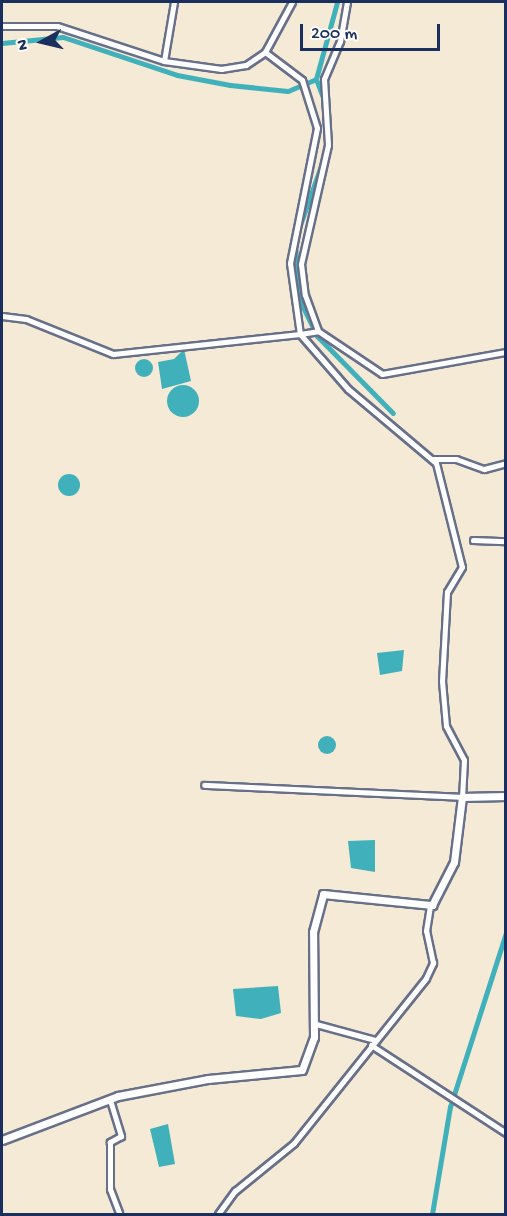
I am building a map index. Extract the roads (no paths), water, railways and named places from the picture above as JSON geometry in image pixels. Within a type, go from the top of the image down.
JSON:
[{"type":"main road","points":[[2,1140],[110,1100],[208,1079],[298,1071],[308,1062],[316,1024],[313,932],[323,894],[430,906],[454,862],[462,797],[506,796]]},
{"type":"street","points":[[164,61],[174,2]]},
{"type":"street","points":[[2,26],[57,26],[164,61],[221,69],[246,65],[265,52],[292,2]]},
{"type":"street","points":[[315,332],[304,295],[301,264],[328,146],[324,79],[340,40],[347,2]]},
{"type":"street","points":[[265,52],[302,80],[307,90],[316,143],[290,263],[300,334],[348,389],[420,455],[432,459],[456,459],[484,469],[506,463]]},
{"type":"street","points":[[2,316],[26,319],[113,354],[315,332],[382,374],[506,352]]},
{"type":"street","points":[[204,785],[462,797],[464,760],[447,726],[442,681],[447,592],[462,567],[432,459]]},
{"type":"street","points":[[474,540],[506,541]]},
{"type":"street","points":[[218,1215],[235,1191],[294,1143],[432,969],[430,906]]},
{"type":"street","points":[[316,1024],[375,1040]]},
{"type":"street","points":[[371,1045],[424,1084],[462,1104],[506,1133]]},
{"type":"street","points":[[110,1100],[121,1136],[110,1142],[110,1189],[119,1213]]},
{"type":"water","points":[[184,349],[191,381],[162,389],[158,362],[174,359]]},
{"type":"water","points":[[144,359],[150,362],[153,368],[150,374],[144,377],[138,374],[135,368],[138,362]]},
{"type":"water","points":[[183,385],[194,390],[199,401],[194,412],[183,417],[172,412],[167,401],[172,390]]},
{"type":"water","points":[[69,474],[77,477],[80,485],[77,493],[69,496],[61,493],[58,485],[61,477]]},
{"type":"water","points":[[404,650],[402,671],[380,675],[377,653]]},
{"type":"water","points":[[323,736],[331,736],[336,741],[334,752],[323,754],[318,749],[318,741]]},
{"type":"water","points":[[375,840],[375,872],[351,868],[348,841]]},
{"type":"water","points":[[278,986],[281,1013],[261,1019],[236,1016],[233,989]]},
{"type":"water","points":[[168,1124],[175,1164],[159,1167],[150,1129]]},
{"type":"waterway","points":[[324,100],[316,79],[337,2]]},
{"type":"waterway","points":[[2,43],[63,37],[177,75],[230,85],[288,91],[316,79]]},
{"type":"waterway","points":[[300,225],[323,160]]},
{"type":"waterway","points":[[295,245],[300,301],[317,336],[393,413]]},
{"type":"waterway","points":[[432,1214],[450,1107],[506,933]]}]
